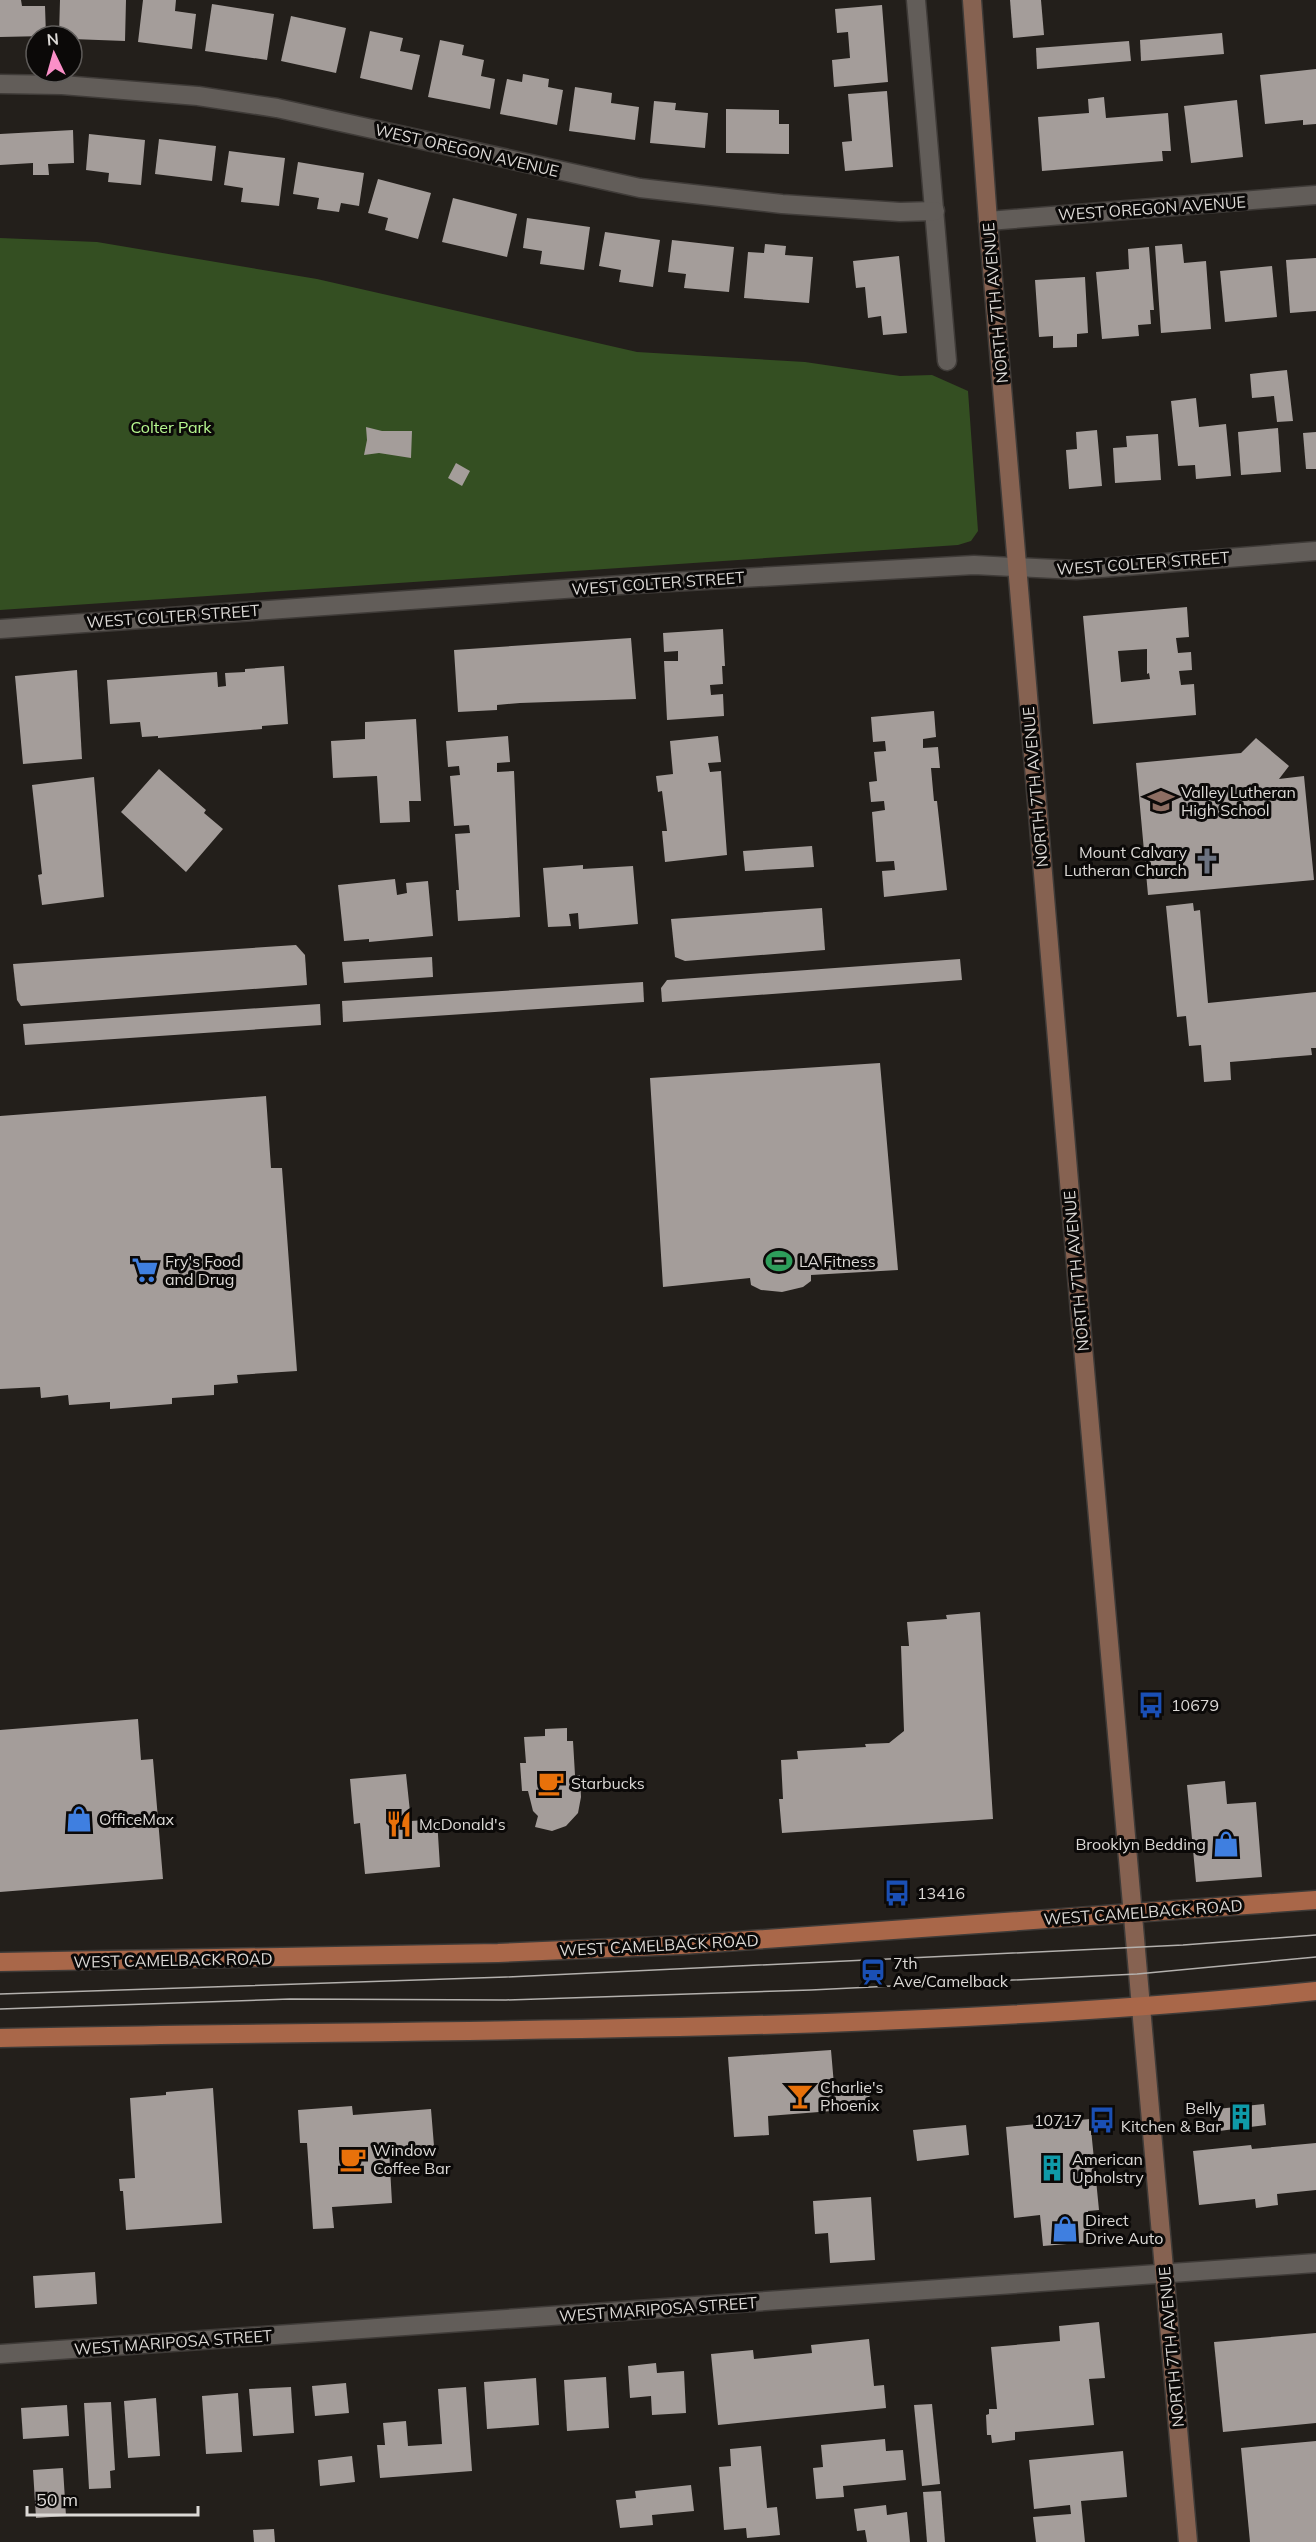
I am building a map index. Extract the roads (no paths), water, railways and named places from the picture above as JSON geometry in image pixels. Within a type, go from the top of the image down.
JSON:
[{"type":"main road","name":"NORTH 7TH AVENUE","points":[[972,0],[1017,567],[1188,2542]]},
{"type":"main road","name":"WEST CAMELBACK ROAD","points":[[0,1962],[510,1953],[777,1939],[1316,1900]]},
{"type":"main road","points":[[0,2038],[574,2031],[1140,2008],[1316,1991]]},
{"type":"street","points":[[916,0],[947,361]]},
{"type":"street","name":"WEST OREGON AVENUE","points":[[0,84],[62,85],[198,96],[277,108],[640,188],[782,204],[900,212],[935,211]]},
{"type":"street","name":"WEST OREGON AVENUE","points":[[988,222],[1316,195]]},
{"type":"street","name":"WEST COLTER STREET","points":[[0,629],[635,584],[974,565],[1076,570],[1316,551]]},
{"type":"street","name":"WEST MARIPOSA STREET","points":[[0,2354],[1316,2263]]},
{"type":"tram line","points":[[0,1994],[506,1977],[1183,1945],[1316,1935]]},
{"type":"tram line","points":[[0,2009],[290,1999],[506,2000],[811,1990],[1137,1974],[1316,1957]]},
{"type":"place","name":"Valley Lutheran High School","points":[[1161,801]]},
{"type":"place","name":"Mount Calvary Lutheran Church","points":[[1207,861]]},
{"type":"place","name":"LA Fitness","points":[[779,1261]]},
{"type":"place","name":"Fry's Food and Drug","points":[[145,1270]]},
{"type":"place","name":"10679","points":[[1151,1705]]},
{"type":"place","name":"Starbucks","points":[[551,1783]]},
{"type":"place","name":"OfficeMax","points":[[79,1819]]},
{"type":"place","name":"McDonald's","points":[[399,1824]]},
{"type":"place","name":"Brooklyn Bedding","points":[[1226,1844]]},
{"type":"place","name":"13416","points":[[897,1893]]},
{"type":"place","name":"7th Ave/Camelback","points":[[873,1972]]},
{"type":"place","name":"Charlie's Phoenix","points":[[800,2096]]},
{"type":"place","name":"Belly Kitchen & Bar","points":[[1241,2117]]},
{"type":"place","name":"10717","points":[[1102,2120]]},
{"type":"place","name":"Window Coffee Bar","points":[[353,2159]]},
{"type":"place","name":"American Upholstry","points":[[1052,2168]]},
{"type":"place","name":"Direct Drive Auto","points":[[1065,2229]]},
{"type":"park label","name":"Colter Park","points":[[171,427]]}]
